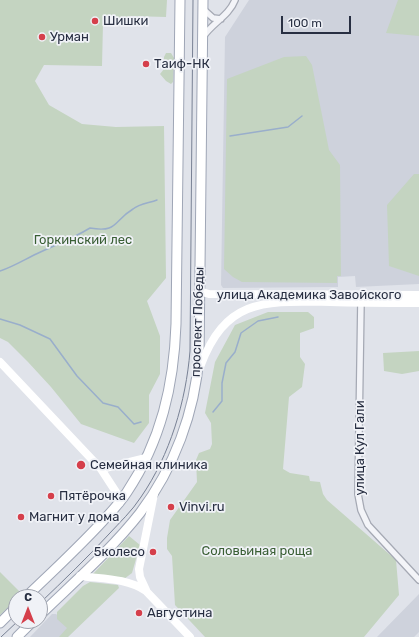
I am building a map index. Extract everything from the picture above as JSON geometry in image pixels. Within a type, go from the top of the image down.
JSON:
[{"type":"main road","name":"проспект Победы","points":[[34,589],[89,536],[127,492],[158,434],[168,399],[175,354],[180,0]]},
{"type":"main road","name":"проспект Победы","points":[[48,607],[113,544],[139,513],[154,492],[179,445],[187,420],[198,373],[203,4]]},
{"type":"main road","points":[[0,623],[8,615]]},
{"type":"main road","points":[[17,637],[26,629]]},
{"type":"street","points":[[203,37],[211,27],[230,10],[235,0]]},
{"type":"street","points":[[203,4],[206,13],[213,18],[221,19]]},
{"type":"street","name":"улица Академика Завойского","points":[[199,291],[209,294],[361,299],[419,303]]},
{"type":"street","name":"улица Академика Завойского","points":[[198,373],[210,341],[221,327],[234,316],[251,306],[281,301],[361,299],[419,295]]},
{"type":"street","name":"улица Кул Гали","points":[[361,299],[358,494],[360,506],[368,525],[419,580]]},
{"type":"street","points":[[0,362],[101,469],[116,492],[119,503]]},
{"type":"street","points":[[101,469],[146,458]]},
{"type":"street","points":[[146,591],[140,577],[140,568],[154,492]]},
{"type":"street","points":[[80,576],[138,585],[146,591],[190,637]]},
{"type":"shaded area","points":[[249,0],[419,0],[419,284],[356,287],[355,276],[338,277],[338,287],[223,288],[221,285],[225,37]]},
{"type":"shaded area","points":[[419,594],[419,632],[414,637],[377,637]]},
{"type":"shaded area","points":[[52,614],[56,614],[71,627],[62,637],[30,637],[38,629],[48,629],[48,618]]},
{"type":"green space","name":"Горкинский лес","points":[[0,0],[167,0],[166,17],[131,16],[103,23],[102,66],[44,65],[35,81],[49,105],[82,124],[116,127],[164,126],[166,278],[147,301],[160,336],[160,374],[149,395],[149,423],[134,443],[81,424],[51,387],[28,362],[8,342],[0,338]]},
{"type":"green space","points":[[398,0],[419,0],[419,36],[386,33]]},
{"type":"green space","points":[[166,53],[171,53],[174,58],[173,82],[171,84],[160,74],[164,69],[164,57]]},
{"type":"green space","points":[[306,56],[312,65],[329,150],[340,165],[341,276],[337,276],[337,283],[242,282],[233,277],[224,269],[227,79],[284,57]]},
{"type":"green space","points":[[414,174],[419,174],[419,276],[389,266],[387,205]]},
{"type":"green space","name":"Соловьиная роща","points":[[268,312],[308,312],[314,317],[314,328],[300,333],[300,357],[305,364],[302,387],[289,397],[283,469],[290,473],[309,476],[310,481],[320,482],[323,494],[327,500],[396,560],[399,595],[364,637],[205,637],[175,605],[172,556],[167,549],[167,538],[170,520],[197,482],[196,460],[199,453],[210,449],[212,444],[211,423],[205,413],[215,362],[235,325]]},
{"type":"green space","points":[[419,351],[419,371],[402,374],[384,371],[383,353]]},
{"type":"green space","points":[[129,536],[140,545],[132,573],[124,579],[92,575]]},
{"type":"green space","points":[[0,572],[17,589],[8,589],[8,608],[0,615]]},
{"type":"green space","points":[[90,582],[118,585],[119,588],[68,637],[59,637],[67,628],[57,619],[57,612],[83,586]]},
{"type":"waterway","points":[[230,136],[288,127],[302,116]]},
{"type":"waterway","points":[[0,271],[90,228],[106,229],[111,227],[135,207],[157,200]]},
{"type":"waterway","points":[[213,412],[222,401],[222,383],[226,363],[235,352],[241,333],[258,321],[278,317]]},
{"type":"waterway","points":[[0,319],[20,325],[50,339],[77,376],[103,403],[118,407],[134,424],[141,422]]},
{"type":"tram line","points":[[48,595],[126,516],[151,481],[168,446],[175,427],[185,389],[190,351],[193,0]]},
{"type":"tram line","points":[[1,637],[10,629]]},
{"type":"place","name":"Шишки","points":[[95,21]]},
{"type":"place","name":"Урман","points":[[42,37]]},
{"type":"place","name":"Таиф-НК","points":[[146,64]]},
{"type":"place","name":"Семейная клиника","points":[[81,465]]},
{"type":"place","name":"Пятёрочка","points":[[51,496]]},
{"type":"place","name":"Vinvi.ru","points":[[171,507]]},
{"type":"place","name":"Магнит у дома","points":[[21,517]]},
{"type":"place","name":"5колесо","points":[[153,552]]},
{"type":"place","name":"Августина","points":[[139,613]]}]
